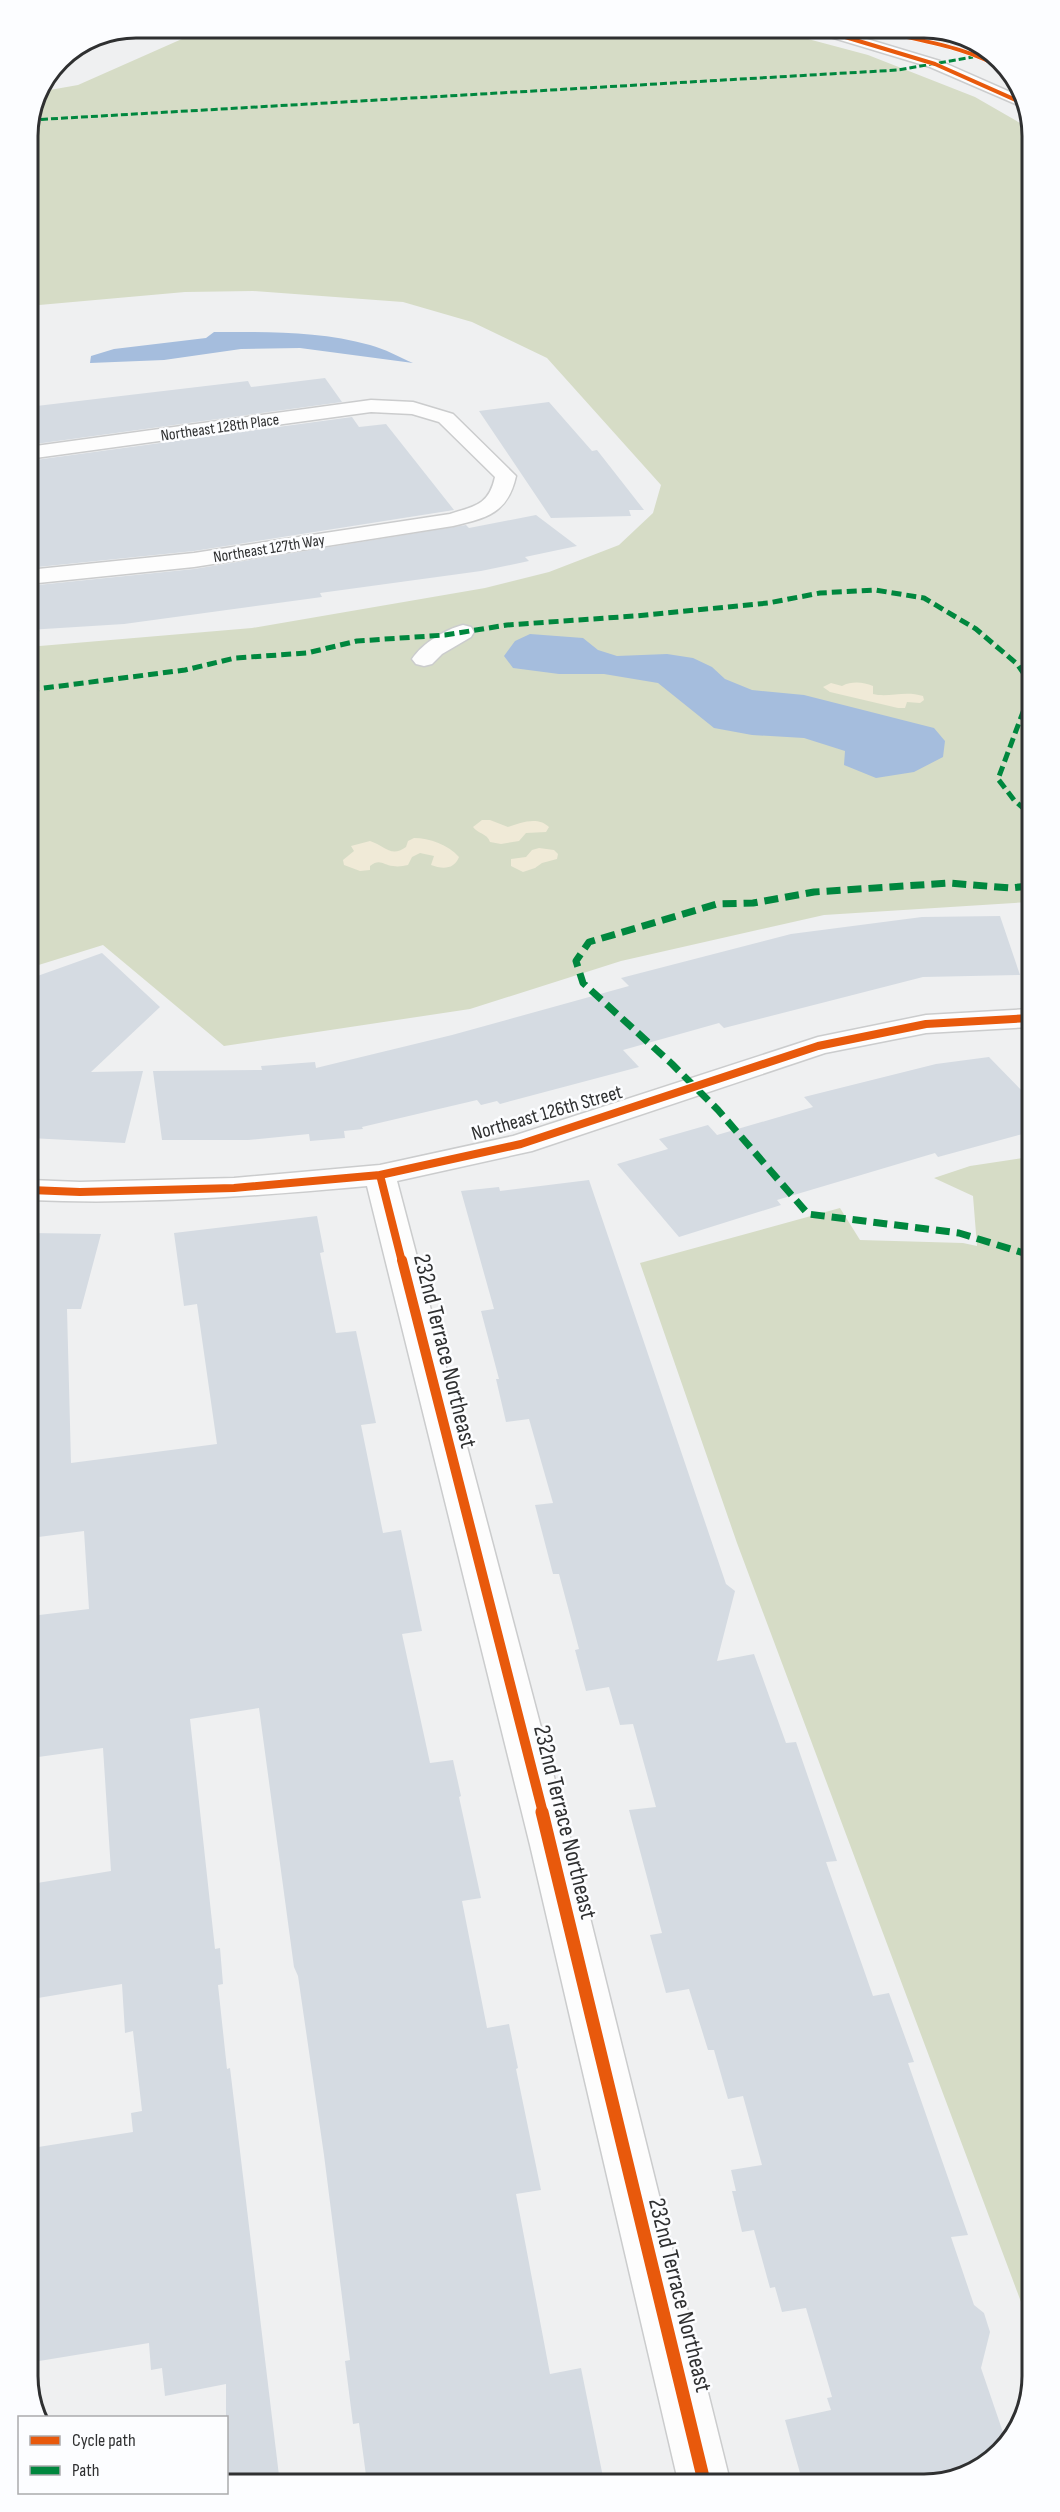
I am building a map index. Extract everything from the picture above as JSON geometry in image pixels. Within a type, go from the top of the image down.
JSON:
[{"type":"street","points":[[849,38],[935,64],[1015,100]]},
{"type":"street","name":"Northeast 128th Place","points":[[38,452],[371,406],[413,408],[446,418],[506,476],[502,495]]},
{"type":"street","name":"Northeast 127th Way","points":[[38,576],[194,560],[453,520],[488,508],[502,495]]},
{"type":"street","points":[[424,659],[434,649],[463,632]]},
{"type":"street","name":"Northeast 126th Street","points":[[38,1190],[80,1192],[234,1188],[380,1174],[521,1144],[818,1046],[926,1024],[1022,1018]]},
{"type":"street","name":"232nd Terrace Northeast","points":[[380,1174],[551,1845],[702,2474]]},
{"type":"green space","points":[[184,38],[804,38],[868,55],[975,97],[1022,124],[1022,902],[824,915],[621,961],[470,1009],[224,1046],[103,945],[38,965],[38,646],[252,628],[485,588],[549,572],[619,545],[653,513],[661,485],[547,358],[472,322],[403,302],[253,291],[185,292],[38,305],[38,130],[41,111],[49,90],[78,85]]},
{"type":"green space","points":[[926,38],[943,39],[964,46]]},
{"type":"green space","points":[[1022,1158],[1022,2305],[737,1543],[640,1263],[840,1208],[860,1240],[963,1243],[977,1246],[973,1196],[934,1178],[970,1166]]},
{"type":"sand","points":[[831,683],[842,686],[854,683],[865,684],[873,686],[873,694],[916,694],[923,696],[924,700],[920,703],[907,702],[905,708],[898,708],[830,692],[823,687]]},
{"type":"sand","points":[[482,820],[490,820],[508,827],[534,821],[549,827],[546,832],[526,833],[519,841],[501,844],[490,842],[473,827]]},
{"type":"sand","points":[[414,838],[438,843],[459,857],[454,864],[443,868],[431,865],[434,856],[420,853],[412,857],[408,865],[402,866],[376,862],[370,866],[370,870],[360,871],[344,865],[343,860],[354,851],[351,846],[370,841],[388,850],[396,851],[406,847],[408,841]]},
{"type":"sand","points":[[539,848],[554,850],[558,854],[557,859],[523,872],[511,866],[511,859],[526,857],[532,850]]},
{"type":"water","points":[[214,332],[293,333],[332,337],[376,347],[413,363],[300,348],[241,349],[164,360],[90,363],[91,356],[114,349],[206,338]]},
{"type":"water","points":[[530,634],[583,638],[598,650],[617,656],[667,654],[693,658],[712,667],[725,679],[752,690],[804,695],[934,728],[945,741],[943,757],[914,772],[876,778],[844,765],[845,751],[804,738],[752,735],[714,728],[658,683],[604,674],[559,674],[513,668],[504,656],[515,641]]},
{"type":"building","points":[[325,378],[342,402],[38,444],[38,406],[248,381],[251,387]]},
{"type":"building","points":[[549,402],[592,451],[597,450],[644,510],[629,510],[631,516],[551,518],[479,411]]},
{"type":"building","points":[[352,417],[359,427],[386,424],[454,510],[194,551],[38,567],[38,460]]},
{"type":"building","points":[[536,515],[577,546],[525,557],[529,561],[481,571],[320,593],[322,597],[124,624],[38,629],[38,585],[194,569],[466,525],[469,528]]},
{"type":"building","points":[[1000,916],[1020,975],[923,977],[724,1028],[719,1023],[623,1050],[639,1067],[500,1104],[497,1101],[481,1105],[477,1100],[362,1127],[363,1129],[344,1131],[345,1138],[310,1141],[309,1134],[248,1140],[162,1140],[153,1071],[262,1070],[261,1066],[315,1062],[316,1068],[452,1035],[629,986],[621,978],[791,934],[922,917]]},
{"type":"building","points":[[102,953],[160,1007],[91,1072],[143,1071],[125,1143],[38,1138],[38,976]]},
{"type":"building","points":[[989,1057],[1022,1091],[1022,1134],[938,1157],[935,1153],[777,1200],[781,1205],[679,1237],[617,1164],[668,1149],[659,1139],[708,1125],[717,1135],[813,1107],[804,1097],[936,1064]]},
{"type":"building","points":[[589,1180],[726,1584],[735,1591],[717,1661],[754,1654],[786,1743],[796,1742],[837,1861],[826,1862],[873,1996],[889,1993],[914,2062],[908,2063],[968,2235],[951,2237],[974,2305],[984,2313],[990,2332],[981,2368],[1004,2434],[984,2454],[956,2469],[943,2473],[924,2474],[800,2474],[785,2420],[831,2410],[827,2398],[832,2397],[806,2308],[782,2312],[775,2287],[770,2288],[754,2230],[742,2232],[732,2191],[736,2191],[731,2170],[762,2165],[743,2096],[728,2099],[714,2050],[708,2050],[689,1989],[666,1993],[650,1935],[662,1933],[629,1810],[656,1807],[633,1724],[620,1725],[609,1687],[586,1691],[575,1650],[579,1649],[559,1574],[553,1574],[535,1505],[553,1503],[529,1419],[506,1422],[496,1379],[499,1379],[481,1311],[494,1309],[461,1191],[499,1187],[500,1191]]},
{"type":"building","points":[[317,1216],[324,1252],[320,1253],[336,1333],[356,1331],[376,1423],[361,1425],[383,1533],[401,1530],[422,1631],[402,1634],[430,1763],[453,1760],[461,1796],[459,1797],[481,1898],[462,1901],[487,2028],[509,2024],[518,2068],[516,2069],[541,2190],[516,2194],[550,2374],[581,2368],[602,2474],[366,2474],[359,2423],[353,2424],[345,2361],[350,2360],[324,2155],[298,1976],[294,1967],[259,1708],[190,1719],[215,1949],[220,1948],[223,1984],[218,1985],[227,2069],[230,2068],[279,2474],[228,2474],[226,2384],[165,2396],[162,2368],[151,2370],[149,2343],[38,2361],[38,2147],[133,2132],[131,2113],[142,2111],[133,2031],[125,2033],[122,1984],[38,1998],[38,1883],[111,1871],[103,1748],[38,1757],[38,1615],[89,1609],[84,1531],[38,1537],[38,1233],[101,1234],[81,1309],[67,1309],[71,1463],[217,1444],[197,1304],[184,1306],[174,1233]]},
{"type":"marked path","points":[[40,120],[898,70],[973,57]]},
{"type":"marked path","points":[[38,689],[185,670],[235,658],[307,653],[357,641],[445,635],[507,625],[635,616],[768,603],[820,593],[875,590],[924,598],[976,629],[1017,664],[1022,671]]},
{"type":"marked path","points":[[1022,715],[998,779],[1022,807]]},
{"type":"marked path","points":[[1022,887],[1010,888],[949,883],[814,892],[753,903],[717,904],[589,942],[576,961],[583,983],[672,1064],[718,1110],[808,1214],[959,1233],[1022,1253]]},
{"type":"cycle path","points":[[849,38],[935,64],[1015,100]]},
{"type":"cycle path","points":[[911,38],[956,48],[985,59]]},
{"type":"cycle path","points":[[38,1190],[80,1192],[234,1188],[380,1175],[521,1144],[818,1046],[926,1024],[1022,1018]]},
{"type":"cycle path","points":[[380,1175],[551,1845],[702,2474]]}]
